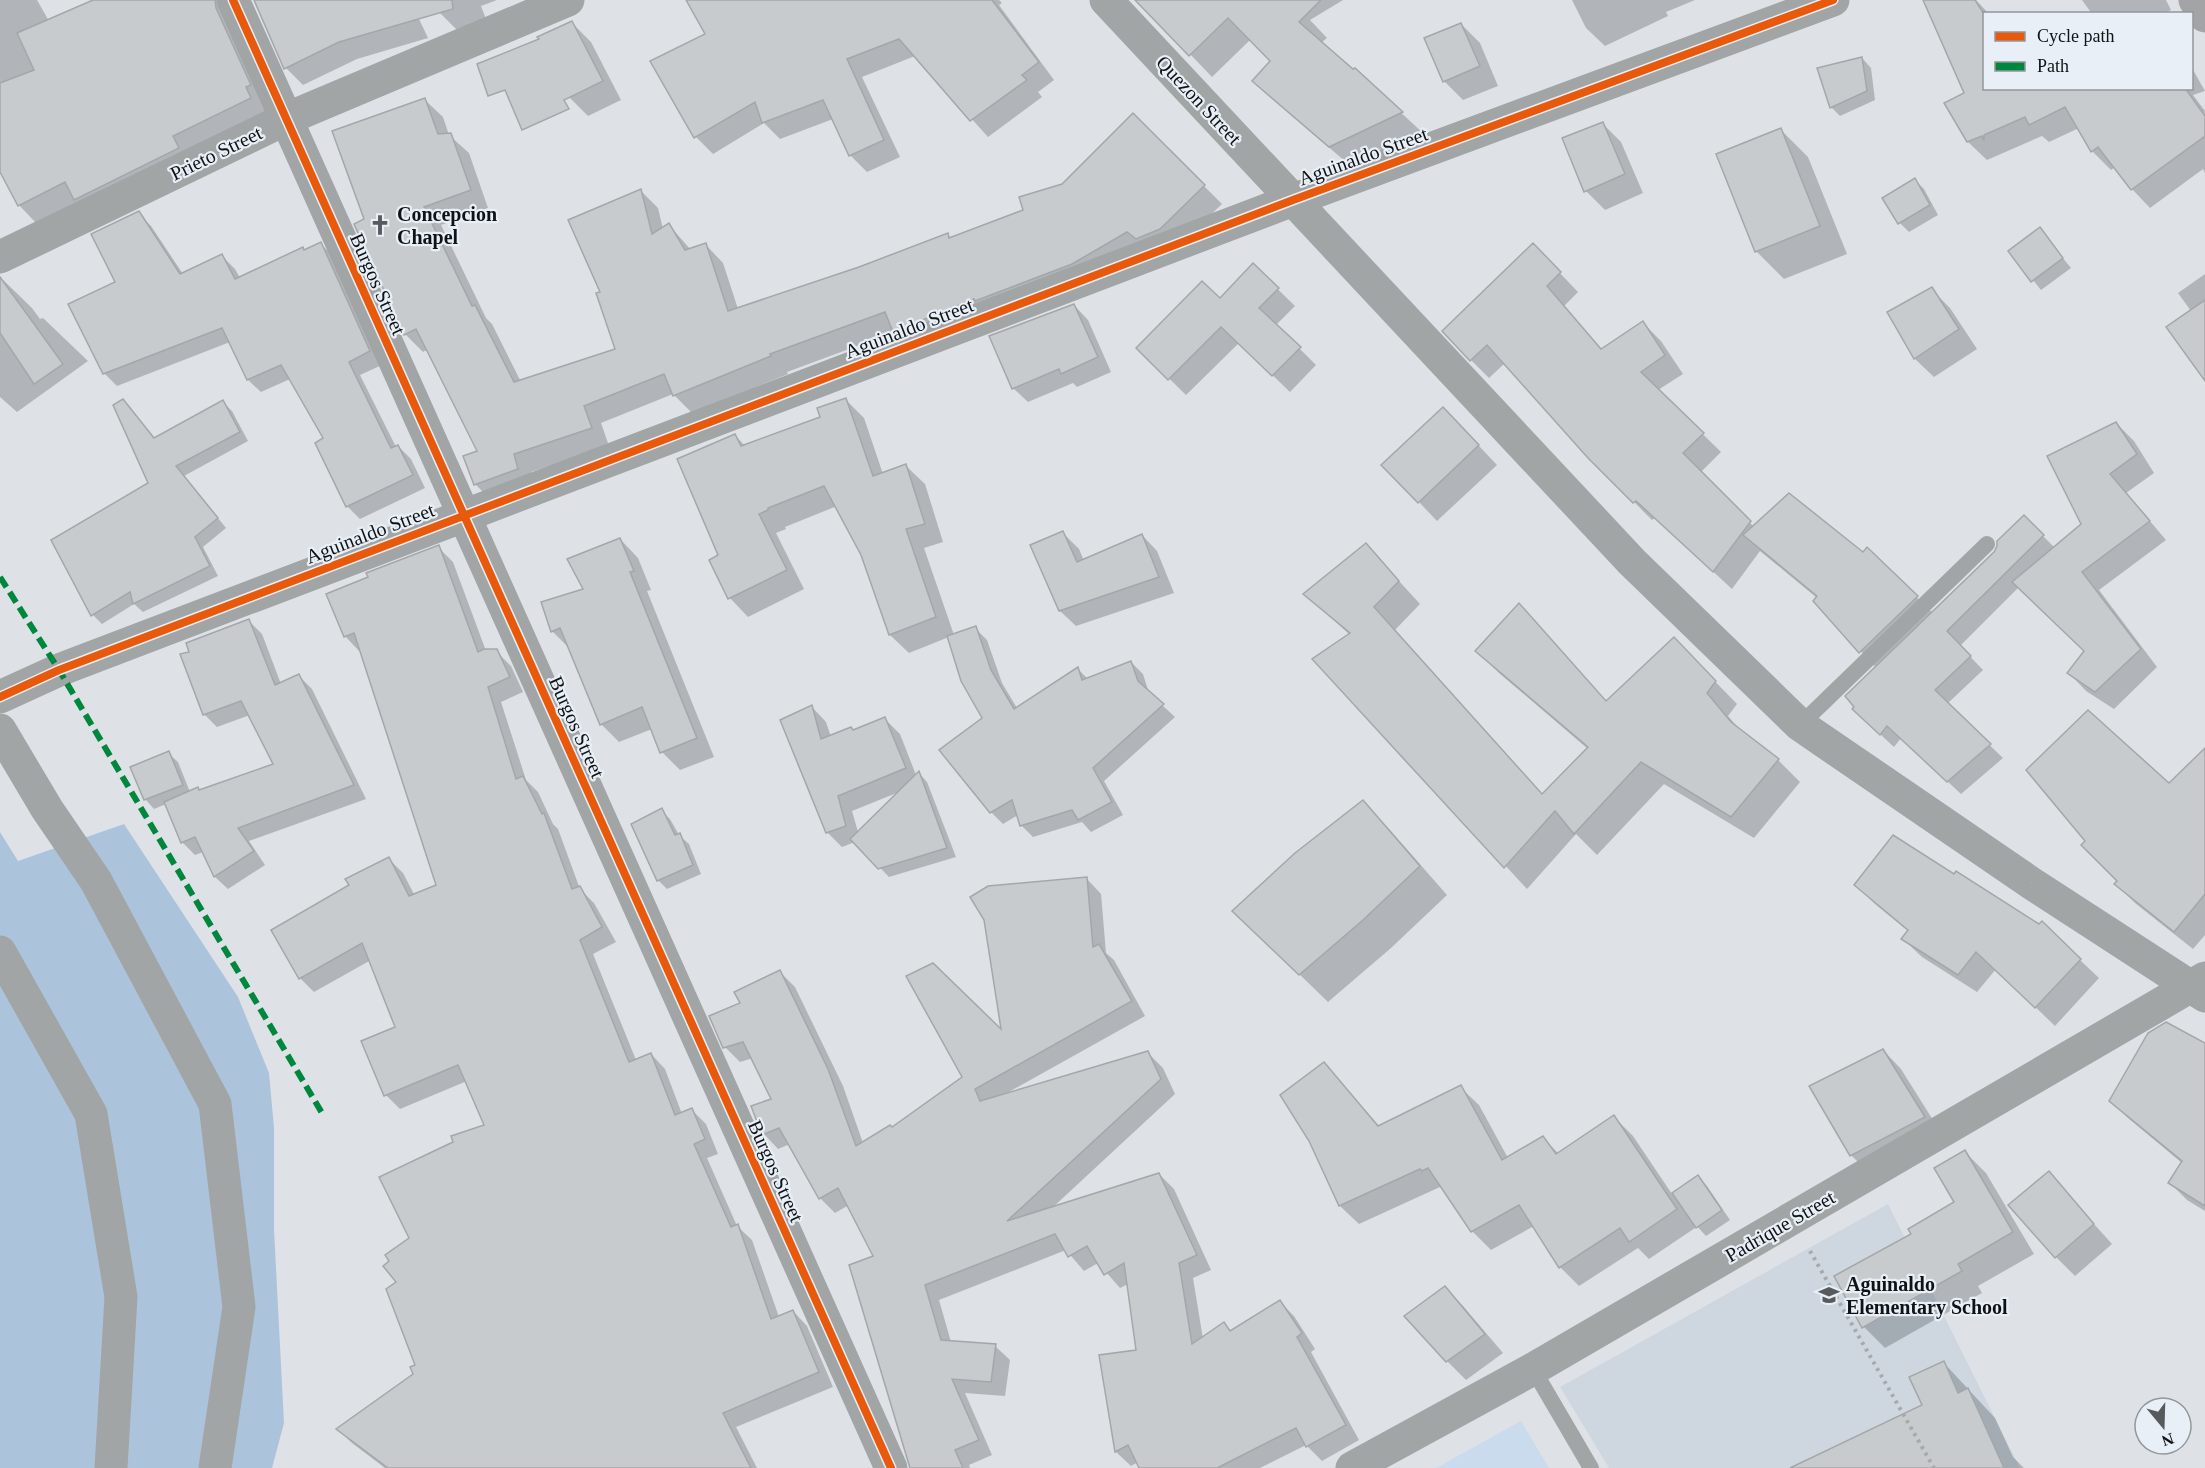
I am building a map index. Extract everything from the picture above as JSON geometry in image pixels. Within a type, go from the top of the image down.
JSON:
[{"type":"main road","points":[[2195,0],[2205,16]]},
{"type":"street","name":"Burgos Street","points":[[233,0],[891,1468]]},
{"type":"street","name":"Prieto Street","points":[[0,257],[286,119],[568,0]]},
{"type":"street","name":"Quezon Street","points":[[1106,0],[1632,562],[1800,725],[2031,883],[2200,987]]},
{"type":"street","name":"Aguinaldo Street","points":[[0,697],[59,670],[463,515],[1293,200],[1833,0]]},
{"type":"street","points":[[0,730],[47,809],[96,881],[216,1104],[239,1306],[215,1468]]},
{"type":"street","points":[[0,952],[91,1114],[121,1297],[111,1468]]},
{"type":"street","name":"Padrique Street","points":[[1352,1468],[1533,1369],[1791,1219],[2200,987]]},
{"type":"lane","points":[[1800,725],[1987,544]]},
{"type":"lane","points":[[1533,1369],[1591,1468]]},
{"type":"path","points":[[1791,1219],[1934,1468]]},
{"type":"shaded area","points":[[124,824],[238,997],[269,1073],[274,1128],[274,1229],[284,1423],[272,1468],[0,1468],[0,832],[18,861]]},
{"type":"shaded area","name":"Aguinaldo Elementary School","points":[[1888,1204],[2020,1468],[1609,1468],[1560,1387]]},
{"type":"shaded area","points":[[1521,1421],[1549,1468],[1436,1468]]},
{"type":"building","points":[[93,0],[215,0],[216,8],[251,85],[246,87],[251,98],[173,136],[179,148],[74,200],[65,182],[18,206],[0,172],[0,83],[34,70],[17,33]]},
{"type":"building","points":[[254,0],[452,0],[453,9],[339,42],[284,69]]},
{"type":"building","points":[[686,0],[992,0],[1039,62],[1022,75],[1027,80],[970,121],[899,39],[847,59],[884,140],[849,156],[823,100],[762,123],[755,102],[694,138],[650,61],[705,34]]},
{"type":"building","points":[[1135,0],[1321,0],[1299,22],[1353,69],[1355,68],[1403,112],[1329,147],[1252,81],[1270,61],[1228,18],[1189,56]]},
{"type":"building","points":[[1923,0],[1975,0],[1983,12],[1983,90],[2186,90],[2205,116],[2205,136],[2131,190],[2098,147],[2091,152],[2065,107],[2029,125],[2025,117],[1984,135],[1984,141],[1982,136],[1967,142],[1944,103],[1964,93]]},
{"type":"building","points":[[572,21],[603,81],[564,100],[569,109],[522,130],[505,90],[488,96],[477,64],[539,39],[537,37]]},
{"type":"building","points":[[1461,23],[1480,66],[1443,82],[1424,38]]},
{"type":"building","points":[[1862,57],[1867,91],[1830,108],[1817,68]]},
{"type":"building","points":[[425,98],[438,134],[451,133],[471,190],[424,207],[472,306],[475,305],[514,382],[615,349],[596,293],[600,292],[568,220],[641,189],[652,234],[669,223],[685,250],[706,243],[728,311],[859,267],[948,233],[949,238],[1023,210],[1019,197],[1062,184],[1133,113],[1205,185],[1160,229],[1136,239],[1127,232],[1072,264],[975,301],[974,299],[893,332],[885,312],[770,354],[771,356],[673,396],[664,374],[584,406],[592,428],[514,454],[518,469],[474,485],[463,456],[477,451],[416,329],[404,335],[354,224],[364,219],[332,131]]},
{"type":"building","points":[[1603,122],[1625,174],[1584,192],[1562,138]]},
{"type":"building","points":[[1781,128],[1820,226],[1755,252],[1716,154]]},
{"type":"building","points":[[1915,178],[1930,205],[1898,224],[1882,198]]},
{"type":"building","points":[[139,211],[180,274],[222,254],[235,279],[303,247],[304,250],[321,242],[370,351],[349,362],[391,448],[398,445],[413,475],[346,507],[315,443],[323,438],[281,365],[247,380],[222,328],[103,374],[68,304],[115,282],[91,234]]},
{"type":"building","points":[[2040,227],[2063,258],[2031,282],[2008,251]]},
{"type":"building","points":[[1533,243],[1561,272],[1547,286],[1601,349],[1643,321],[1665,355],[1641,372],[1704,433],[1683,453],[1751,521],[1713,572],[1636,501],[1633,503],[1588,458],[1487,345],[1470,361],[1442,331]]},
{"type":"building","points":[[1253,263],[1279,288],[1259,308],[1301,347],[1272,376],[1221,327],[1168,380],[1136,348],[1202,281],[1220,298]]},
{"type":"building","points":[[0,277],[63,364],[34,384],[0,333]]},
{"type":"building","points":[[1932,287],[1959,329],[1914,359],[1887,312]]},
{"type":"building","points":[[2205,300],[2205,381],[2166,327]]},
{"type":"building","points":[[1074,304],[1098,357],[1061,374],[1059,369],[1012,389],[989,336]]},
{"type":"building","points":[[846,398],[873,476],[906,464],[925,524],[906,529],[936,617],[889,635],[861,555],[824,486],[768,508],[759,514],[787,570],[728,599],[709,560],[718,555],[677,459],[735,434],[741,446],[820,417],[817,408]]},
{"type":"building","points":[[123,399],[154,438],[223,400],[240,432],[176,466],[218,518],[195,537],[210,566],[133,604],[130,592],[91,616],[51,540],[148,483],[113,405]]},
{"type":"building","points":[[1443,407],[1479,445],[1418,503],[1381,465]]},
{"type":"building","points":[[2116,422],[2137,454],[2110,474],[2150,521],[2082,572],[2141,649],[2095,692],[2067,673],[2084,651],[2012,582],[2081,524],[2047,456]]},
{"type":"building","points":[[1789,493],[1863,552],[1867,547],[1918,596],[1859,653],[1813,601],[1817,596],[1743,535]]},
{"type":"building","points":[[2024,515],[2044,535],[1947,631],[1971,656],[1935,690],[1991,744],[1947,782],[1887,726],[1880,735],[1852,709],[1854,707],[1845,696],[1994,552],[1997,541]]},
{"type":"building","points":[[1063,531],[1077,562],[1142,534],[1159,577],[1059,611],[1030,545]]},
{"type":"building","points":[[620,538],[634,571],[630,572],[697,738],[660,753],[642,707],[600,725],[560,628],[551,632],[541,602],[583,589],[567,559]]},
{"type":"building","points":[[1366,543],[1399,581],[1374,607],[1542,794],[1588,747],[1475,651],[1519,603],[1606,701],[1674,637],[1716,681],[1707,693],[1731,722],[1779,759],[1731,817],[1641,762],[1574,834],[1555,811],[1504,868],[1312,659],[1350,633],[1303,594]]},
{"type":"building","points":[[439,545],[478,652],[484,649],[497,649],[510,677],[488,687],[516,779],[523,776],[542,814],[544,813],[572,889],[580,886],[602,927],[580,940],[629,1062],[651,1053],[675,1115],[692,1108],[705,1139],[694,1144],[731,1227],[738,1224],[771,1319],[793,1310],[819,1372],[723,1413],[751,1468],[388,1468],[336,1429],[413,1374],[410,1367],[415,1365],[386,1289],[396,1282],[383,1266],[389,1261],[385,1255],[409,1238],[379,1177],[453,1142],[451,1136],[484,1125],[458,1065],[384,1096],[361,1041],[395,1027],[362,943],[299,979],[271,930],[349,885],[345,879],[389,857],[409,896],[436,885],[354,633],[344,637],[326,594],[368,577],[366,573]]},
{"type":"building","points":[[249,619],[275,685],[299,674],[354,785],[238,828],[254,851],[214,877],[195,837],[181,843],[164,802],[198,787],[199,790],[273,764],[241,701],[203,715],[180,654],[189,652],[186,643]]},
{"type":"building","points":[[976,626],[991,670],[1014,709],[1078,667],[1082,680],[1131,661],[1138,681],[1164,704],[1093,768],[1112,802],[1078,820],[1072,810],[1020,826],[1012,800],[990,813],[939,750],[982,718],[961,681],[947,636]]},
{"type":"building","points":[[812,705],[821,739],[851,727],[853,730],[885,717],[906,768],[838,796],[846,826],[826,833],[780,720]]},
{"type":"building","points":[[2088,710],[2169,783],[2205,748],[2205,894],[2174,932],[2114,884],[2117,881],[2081,845],[2085,841],[2026,770]]},
{"type":"building","points":[[169,751],[183,785],[144,800],[130,767]]},
{"type":"building","points":[[919,771],[947,848],[878,869],[850,839]]},
{"type":"building","points":[[1363,800],[1420,866],[1363,920],[1299,975],[1232,911],[1295,853]]},
{"type":"building","points":[[662,808],[675,835],[680,833],[693,865],[657,881],[631,824]]},
{"type":"building","points":[[1893,835],[1954,874],[1956,871],[2039,924],[2042,921],[2081,959],[2035,1008],[1976,952],[1958,975],[1901,939],[1908,930],[1854,885]]},
{"type":"building","points":[[1087,877],[1093,947],[1099,944],[1132,1001],[975,1089],[980,1101],[1148,1051],[1161,1079],[1007,1221],[1159,1173],[1197,1255],[1179,1263],[1192,1344],[1224,1322],[1230,1331],[1280,1300],[1302,1333],[1297,1337],[1346,1425],[1306,1447],[1296,1428],[1217,1468],[1139,1468],[1128,1445],[1115,1452],[1099,1355],[1136,1350],[1124,1263],[1104,1275],[1087,1246],[1068,1257],[1055,1234],[925,1285],[941,1340],[996,1344],[991,1382],[952,1379],[979,1440],[955,1450],[963,1468],[910,1468],[849,1265],[873,1256],[838,1188],[819,1199],[779,1128],[762,1135],[751,1106],[771,1099],[743,1042],[723,1048],[709,1016],[740,1003],[734,992],[780,970],[828,1069],[856,1146],[890,1125],[892,1127],[962,1077],[906,976],[933,963],[1001,1029],[984,920],[970,897],[988,886]]},
{"type":"building","points":[[2166,1022],[2205,1043],[2205,1206],[2168,1183],[2182,1161],[2109,1101],[2148,1033]]},
{"type":"building","points":[[1883,1049],[1925,1117],[1850,1156],[1809,1086]]},
{"type":"building","points":[[1324,1062],[1378,1126],[1461,1085],[1502,1160],[1543,1136],[1556,1154],[1614,1115],[1677,1209],[1629,1242],[1620,1228],[1559,1268],[1519,1205],[1471,1232],[1428,1168],[1422,1171],[1420,1169],[1339,1206],[1309,1141],[1280,1095]]},
{"type":"building","points":[[1965,1150],[2013,1232],[1958,1264],[1962,1271],[1862,1328],[1834,1276],[1911,1234],[1908,1229],[1954,1202],[1934,1168]]},
{"type":"building","points":[[2049,1171],[2094,1224],[2055,1258],[2008,1205]]},
{"type":"building","points":[[1698,1175],[1722,1210],[1696,1228],[1672,1193]]},
{"type":"building","points":[[1445,1286],[1485,1334],[1446,1362],[1404,1316]]},
{"type":"building","points":[[1944,1361],[1958,1393],[1968,1388],[2004,1468],[1790,1468],[1922,1405],[1909,1377]]},
{"type":"marked path","points":[[0,577],[59,670],[322,1113]]},
{"type":"cycle path","points":[[233,0],[891,1468]]},
{"type":"cycle path","points":[[0,697],[59,670],[1293,200],[1833,0]]},
{"type":"place","name":"Concepcion Chapel","points":[[380,225]]},
{"type":"place","name":"Aguinaldo Elementary School","points":[[1829,1295]]}]
